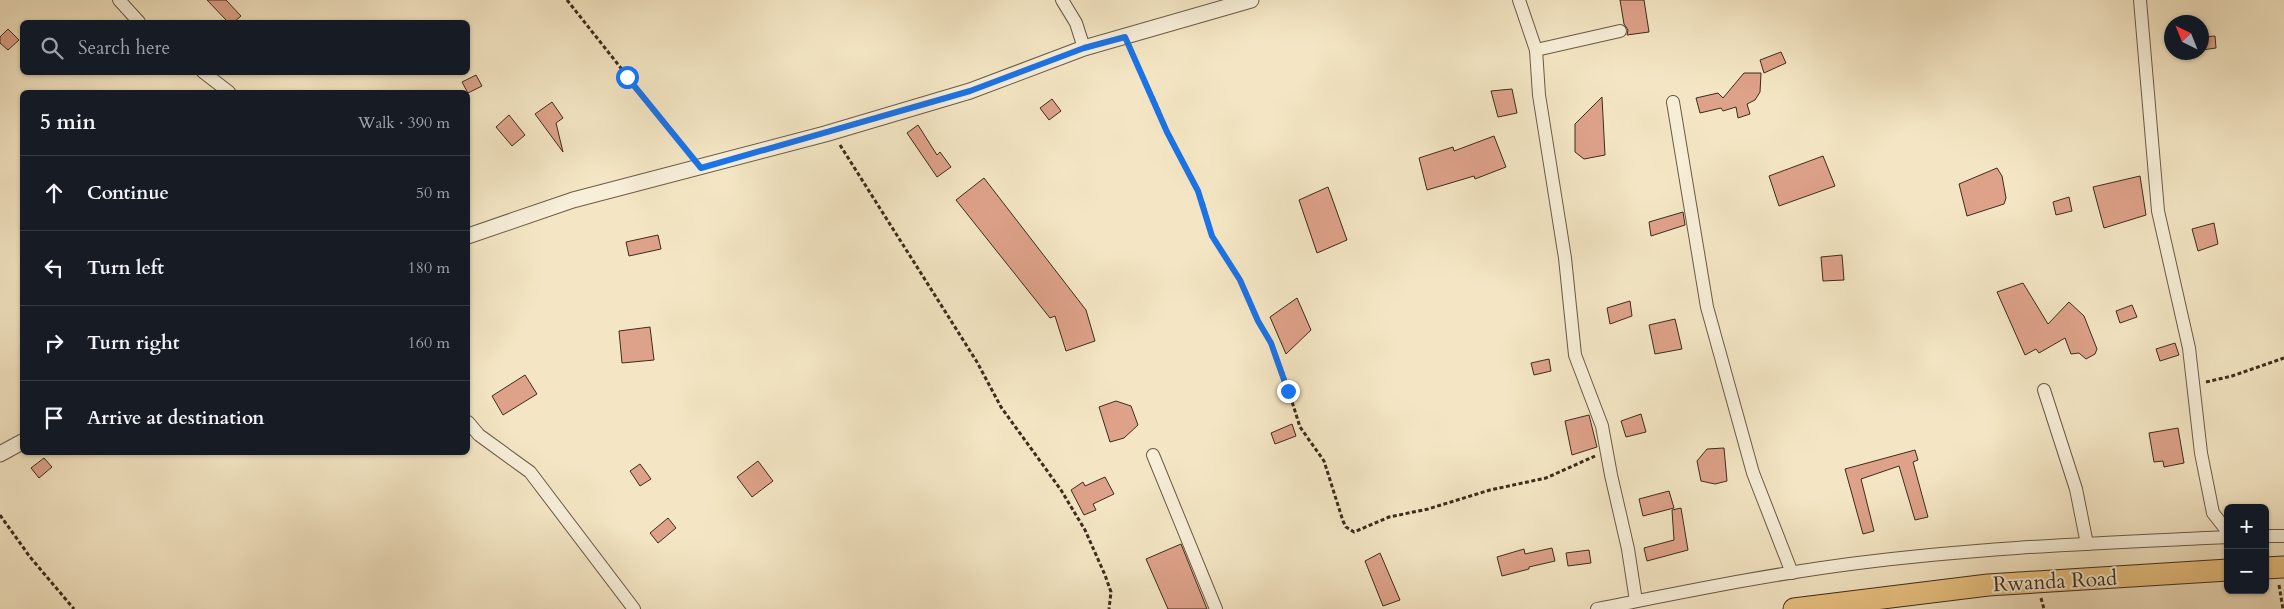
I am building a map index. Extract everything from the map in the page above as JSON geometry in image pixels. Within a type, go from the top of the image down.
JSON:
[{"type":"highway","name":"Rwanda Road","points":[[1794,609],[1988,584],[2224,570]]},
{"type":"street","points":[[119,0],[137,20]]},
{"type":"street","points":[[1062,0],[1076,23],[1084,48]]},
{"type":"street","points":[[470,235],[572,200],[701,168],[970,91],[1084,48],[1250,0]]},
{"type":"street","points":[[1518,0],[1536,50],[1539,95],[1565,258],[1575,355],[1602,426],[1628,549],[1636,601]]},
{"type":"street","points":[[2140,0],[2158,210],[2189,348],[2195,384],[2201,453],[2213,513],[2224,527]]},
{"type":"street","points":[[1536,50],[1620,31]]},
{"type":"street","points":[[207,75],[228,90]]},
{"type":"street","points":[[1673,102],[1707,307],[1753,473],[1792,573]]},
{"type":"street","points":[[2044,390],[2076,489],[2087,544]]},
{"type":"street","points":[[470,424],[479,435],[530,472],[634,609]]},
{"type":"street","points":[[0,454],[20,443]]},
{"type":"street","points":[[1153,455],[1216,609]]},
{"type":"street","points":[[2269,536],[2284,536]]},
{"type":"street","points":[[1597,609],[1792,573],[1923,556],[2087,544],[2224,537]]},
{"type":"path","points":[[567,0],[701,168]]},
{"type":"path","points":[[1125,37],[1156,103],[1167,132],[1198,191],[1212,236],[1240,280],[1258,321],[1271,343],[1283,373],[1300,427],[1324,461],[1343,521],[1349,530],[1354,532],[1389,518],[1490,490],[1546,478],[1580,461],[1607,452]]},
{"type":"path","points":[[831,132],[969,348],[1001,407],[1061,490],[1085,530],[1111,592],[1109,609]]},
{"type":"path","points":[[2195,384],[2232,376],[2284,358]]},
{"type":"path","points":[[0,516],[30,557],[74,609]]},
{"type":"path","points":[[2275,568],[2283,609]]},
{"type":"building","points":[[207,0],[226,0],[241,16],[236,20],[226,20]]},
{"type":"building","points":[[1620,0],[1644,0],[1649,32],[1627,35],[1628,30],[1624,24]]},
{"type":"building","points":[[8,29],[19,40],[8,50],[0,43],[0,37]]},
{"type":"building","points":[[2209,36],[2215,36],[2216,48],[2209,49]]},
{"type":"building","points":[[1781,52],[1786,63],[1764,73],[1760,60]]},
{"type":"building","points":[[1744,73],[1761,73],[1760,92],[1755,100],[1747,104],[1750,114],[1738,118],[1736,107],[1723,111],[1721,108],[1700,113],[1696,98],[1718,93],[1723,98]]},
{"type":"building","points":[[476,75],[482,86],[470,92],[470,90],[466,90],[462,82]]},
{"type":"building","points":[[1512,89],[1517,113],[1498,117],[1491,91]]},
{"type":"building","points":[[1602,97],[1605,155],[1584,159],[1575,152],[1575,124]]},
{"type":"building","points":[[1052,99],[1061,111],[1049,120],[1040,108]]},
{"type":"building","points":[[552,102],[563,118],[556,123],[563,152],[535,114]]},
{"type":"building","points":[[509,115],[525,135],[512,146],[496,127]]},
{"type":"building","points":[[918,125],[937,155],[940,152],[951,167],[937,177],[907,133]]},
{"type":"building","points":[[1494,136],[1506,167],[1475,179],[1474,176],[1427,190],[1419,158],[1453,147],[1454,151]]},
{"type":"building","points":[[1823,156],[1835,186],[1779,206],[1769,176]]},
{"type":"building","points":[[1997,168],[2002,176],[2006,198],[2004,204],[1967,216],[1959,184]]},
{"type":"building","points":[[2140,176],[2146,215],[2104,228],[2093,187]]},
{"type":"building","points":[[984,178],[1086,310],[1095,341],[1066,351],[1055,316],[1050,318],[956,200]]},
{"type":"building","points":[[1328,187],[1347,240],[1317,253],[1299,200]]},
{"type":"building","points":[[2069,197],[2072,211],[2056,215],[2053,202]]},
{"type":"building","points":[[1683,212],[1685,225],[1651,236],[1649,222]]},
{"type":"building","points":[[2214,223],[2218,244],[2198,251],[2192,229]]},
{"type":"building","points":[[658,235],[661,249],[629,256],[626,242]]},
{"type":"building","points":[[1842,255],[1844,280],[1823,281],[1821,257]]},
{"type":"building","points":[[2023,283],[2048,324],[2069,302],[2084,316],[2097,349],[2095,354],[2086,359],[2079,353],[2071,354],[2065,338],[2039,353],[2036,349],[2025,355],[1997,292]]},
{"type":"building","points":[[1297,298],[1311,330],[1286,354],[1270,317]]},
{"type":"building","points":[[1630,301],[1632,316],[1610,324],[1607,308]]},
{"type":"building","points":[[2132,305],[2137,317],[2120,323],[2116,311]]},
{"type":"building","points":[[1675,319],[1682,349],[1655,354],[1649,325]]},
{"type":"building","points":[[650,327],[654,360],[622,363],[619,331]]},
{"type":"building","points":[[2175,343],[2179,355],[2160,361],[2156,349]]},
{"type":"building","points":[[1549,359],[1551,371],[1534,375],[1531,363]]},
{"type":"building","points":[[525,375],[537,394],[503,415],[492,396]]},
{"type":"building","points":[[1116,401],[1131,406],[1138,425],[1124,438],[1110,442],[1099,407]]},
{"type":"building","points":[[1641,414],[1646,432],[1626,437],[1621,421]]},
{"type":"building","points":[[1589,415],[1597,447],[1572,455],[1565,421]]},
{"type":"building","points":[[1292,424],[1296,436],[1275,444],[1271,433]]},
{"type":"building","points":[[2178,428],[2184,463],[2164,467],[2163,461],[2154,462],[2149,433]]},
{"type":"building","points":[[1724,448],[1727,481],[1715,484],[1701,481],[1697,461],[1707,449]]},
{"type":"building","points":[[1915,450],[1918,460],[1913,462],[1928,517],[1915,520],[1899,466],[1861,479],[1874,531],[1863,534],[1845,469]]},
{"type":"building","points":[[44,458],[52,467],[39,478],[31,468]]},
{"type":"building","points":[[758,461],[773,481],[752,497],[737,477]]},
{"type":"building","points":[[640,464],[651,479],[640,486],[630,471]]},
{"type":"building","points":[[1105,477],[1114,494],[1093,504],[1096,510],[1084,515],[1071,490],[1083,482],[1085,486]]},
{"type":"building","points":[[1669,491],[1674,508],[1643,516],[1639,499]]},
{"type":"building","points":[[1681,508],[1688,550],[1647,561],[1644,548],[1674,540],[1672,510]]},
{"type":"building","points":[[668,518],[676,528],[658,543],[650,533]]},
{"type":"building","points":[[1181,544],[1207,609],[1168,609],[1146,559]]},
{"type":"building","points":[[1552,548],[1555,561],[1502,576],[1497,557],[1524,549],[1525,554]]},
{"type":"building","points":[[1589,550],[1591,563],[1568,566],[1566,553]]},
{"type":"building","points":[[1380,553],[1400,600],[1383,606],[1365,561]]},
{"type":"route","points":[[627,77],[701,168],[970,91],[1084,48],[1125,37],[1167,132],[1198,191],[1204,205],[1212,236],[1240,280],[1258,321],[1271,343],[1288,391]]}]
